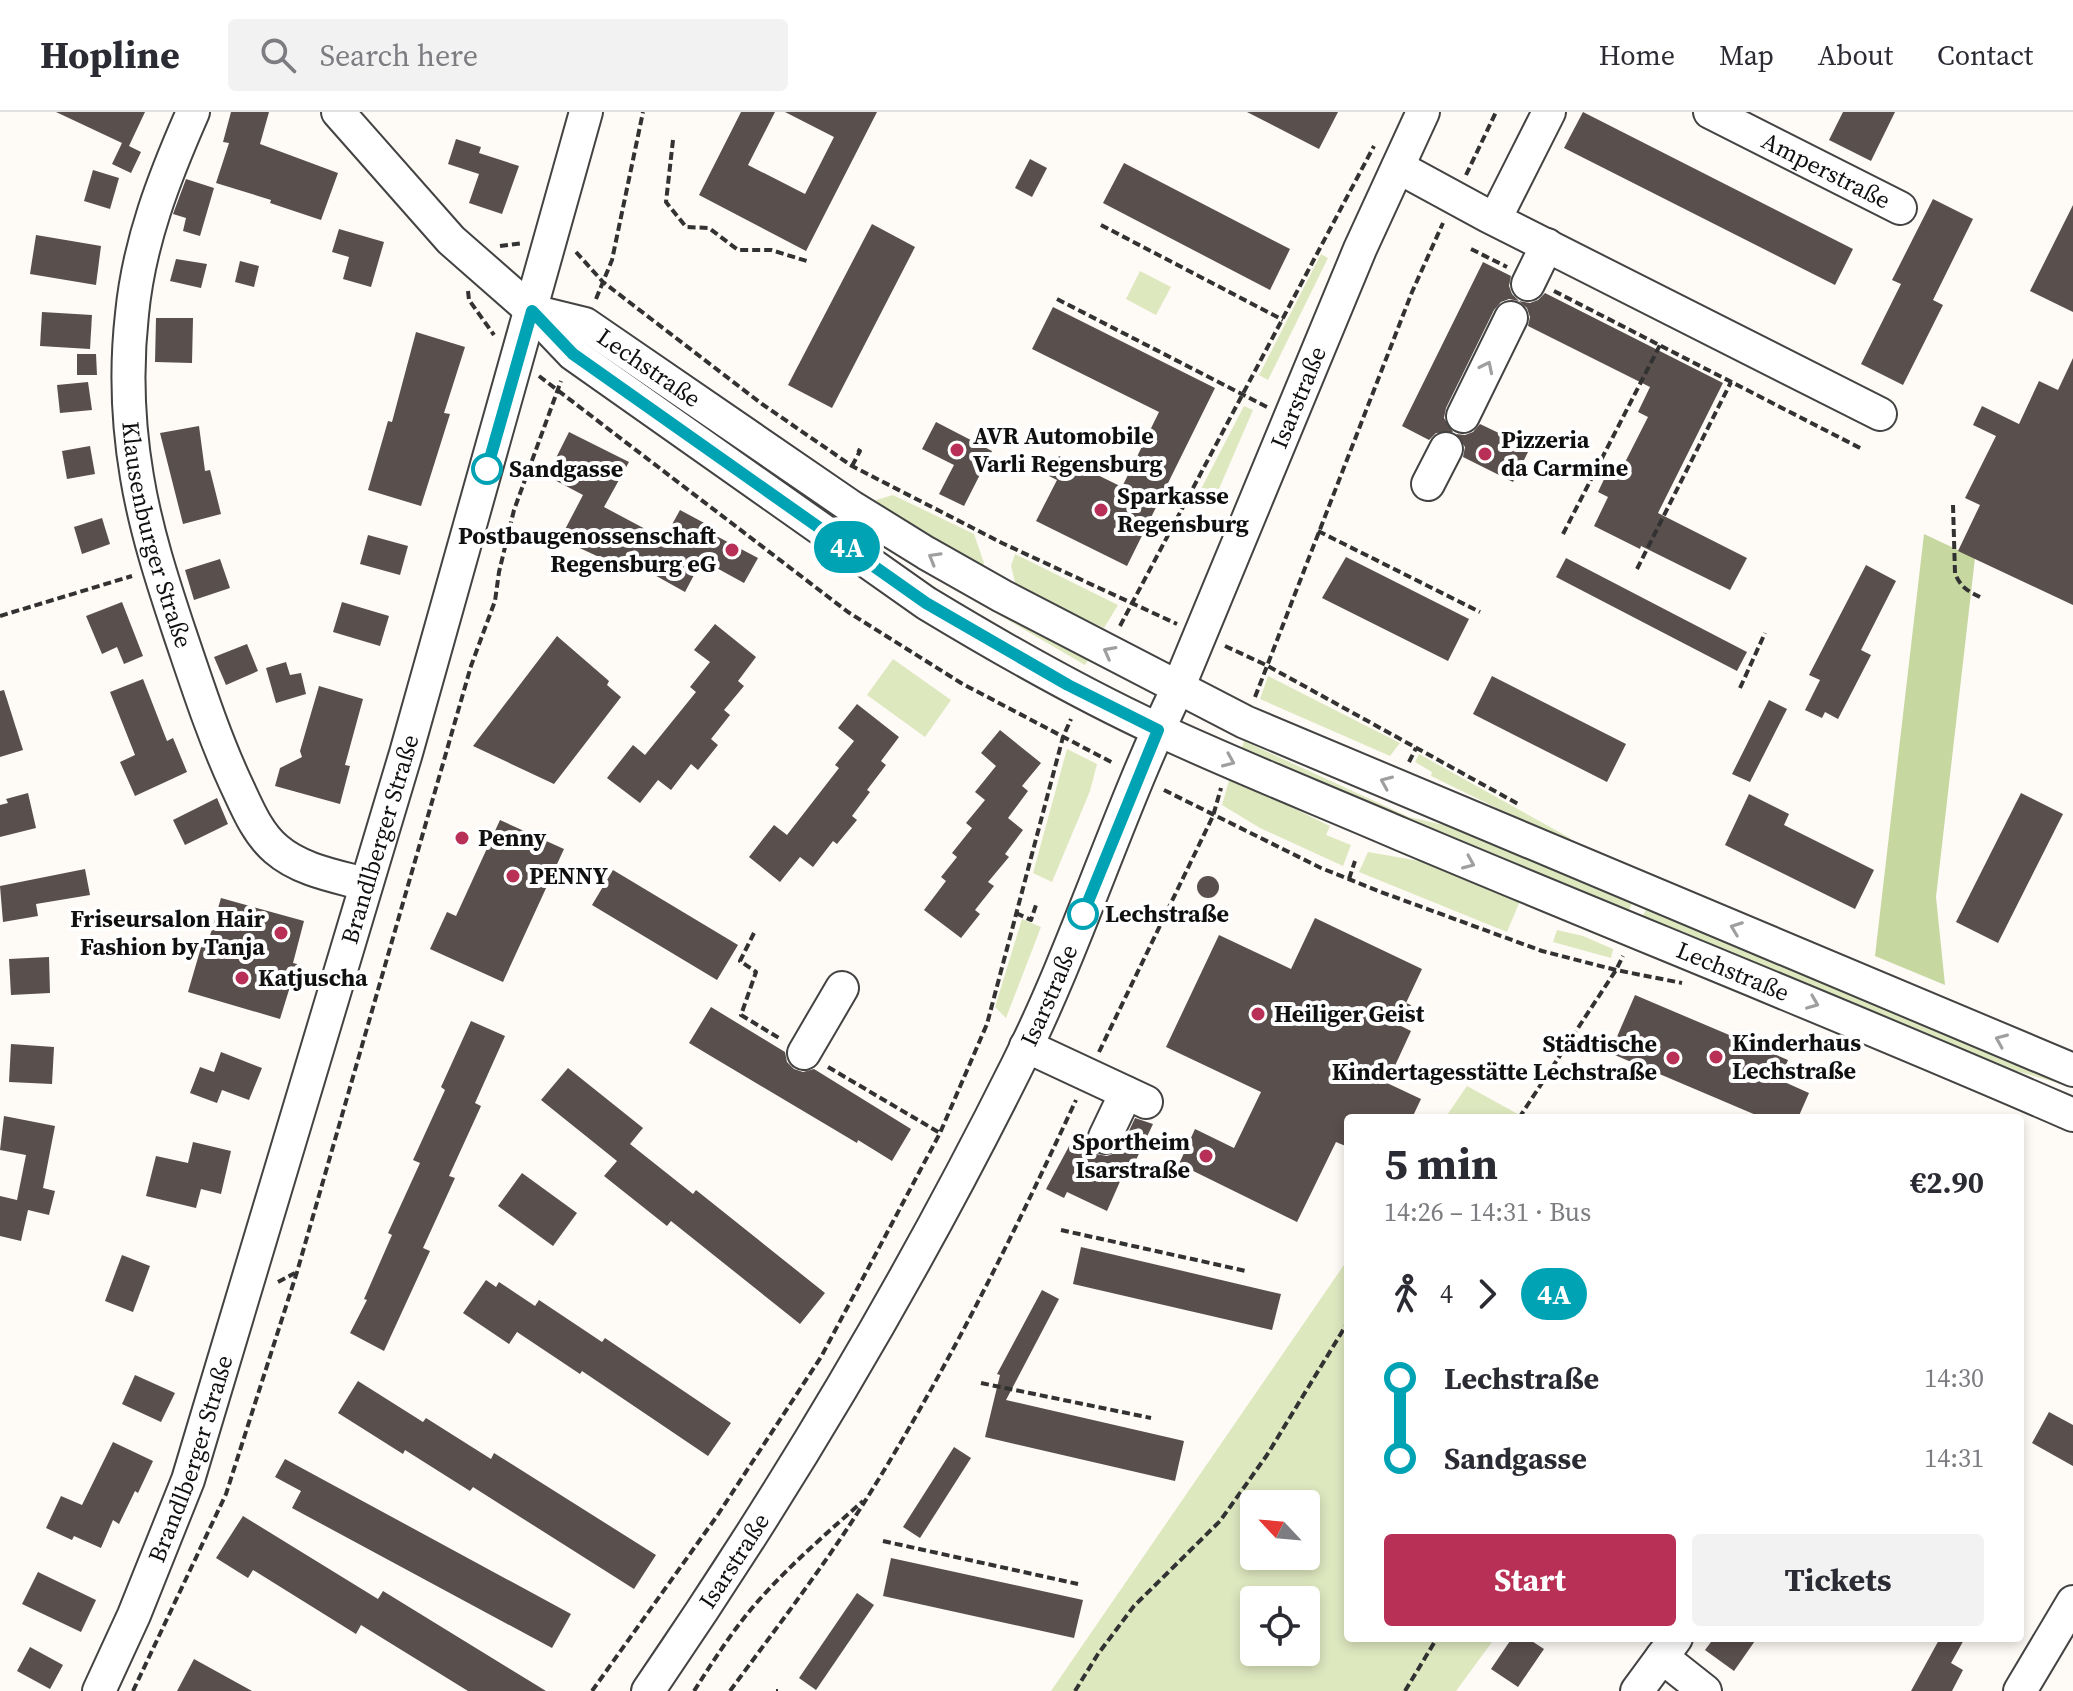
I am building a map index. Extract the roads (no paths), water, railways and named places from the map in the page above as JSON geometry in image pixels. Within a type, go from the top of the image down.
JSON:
[{"type":"street","name":"Klausenburger Straße","points":[[193,112],[163,179],[146,235],[131,315],[131,425],[137,477],[158,568],[204,708],[227,765],[262,834],[276,849],[296,862],[365,884]]},
{"type":"street","points":[[338,112],[451,240],[532,311]]},
{"type":"street","name":"Brandlberger Straße","points":[[99,1691],[134,1615],[188,1480],[410,738],[586,112]]},
{"type":"street","name":"Isarstraße","points":[[648,1691],[743,1550],[812,1438],[938,1215],[1026,1046],[1201,635],[1360,249],[1423,112]]},
{"type":"street","points":[[1495,219],[1549,112]]},
{"type":"street","name":"Amperstraße","points":[[1710,112],[1900,208]]},
{"type":"street","points":[[1398,167],[1880,414]]},
{"type":"street","points":[[1529,282],[1547,245]]},
{"type":"street","name":"Lechstraße","points":[[532,311],[1002,596],[1262,730],[2073,1070]]},
{"type":"street","points":[[1463,416],[1511,318]]},
{"type":"street","name":"Lechstraße","points":[[579,339],[926,603],[1082,692],[1158,730],[1549,897],[1880,1031],[2073,1115]]},
{"type":"street","points":[[1428,484],[1446,449]]},
{"type":"street","points":[[804,1053],[842,988]]},
{"type":"street","points":[[1026,1046],[1136,1098],[1105,1137]]},
{"type":"street","points":[[2020,1691],[2073,1602]]},
{"type":"street","points":[[1637,1691],[1669,1648],[1705,1691]]},
{"type":"place","name":"AVR Automobile Varli Regensburg","points":[[957,450]]},
{"type":"place","name":"Pizzeria da Carmine","points":[[1485,454]]},
{"type":"place","name":"Sandgasse","points":[[487,469]]},
{"type":"place","name":"Sparkasse Regensburg","points":[[1101,510]]},
{"type":"place","name":"Postbaugenossenschaft Regensburg eG","points":[[732,550]]},
{"type":"place","name":"Penny","points":[[462,838]]},
{"type":"place","name":"PENNY","points":[[513,876]]},
{"type":"place","name":"Lechstraße","points":[[1083,914]]},
{"type":"place","name":"Friseursalon Hair Fashion by Tanja","points":[[281,933]]},
{"type":"place","name":"Katjuscha","points":[[242,978]]},
{"type":"place","name":"Heiliger Geist","points":[[1258,1014]]},
{"type":"place","name":"Kinderhaus Lechstraße","points":[[1716,1057]]},
{"type":"place","name":"Städtische Kindertagesstätte Lechstraße","points":[[1673,1058]]},
{"type":"place","name":"Sportheim Isarstraße","points":[[1206,1156]]}]
